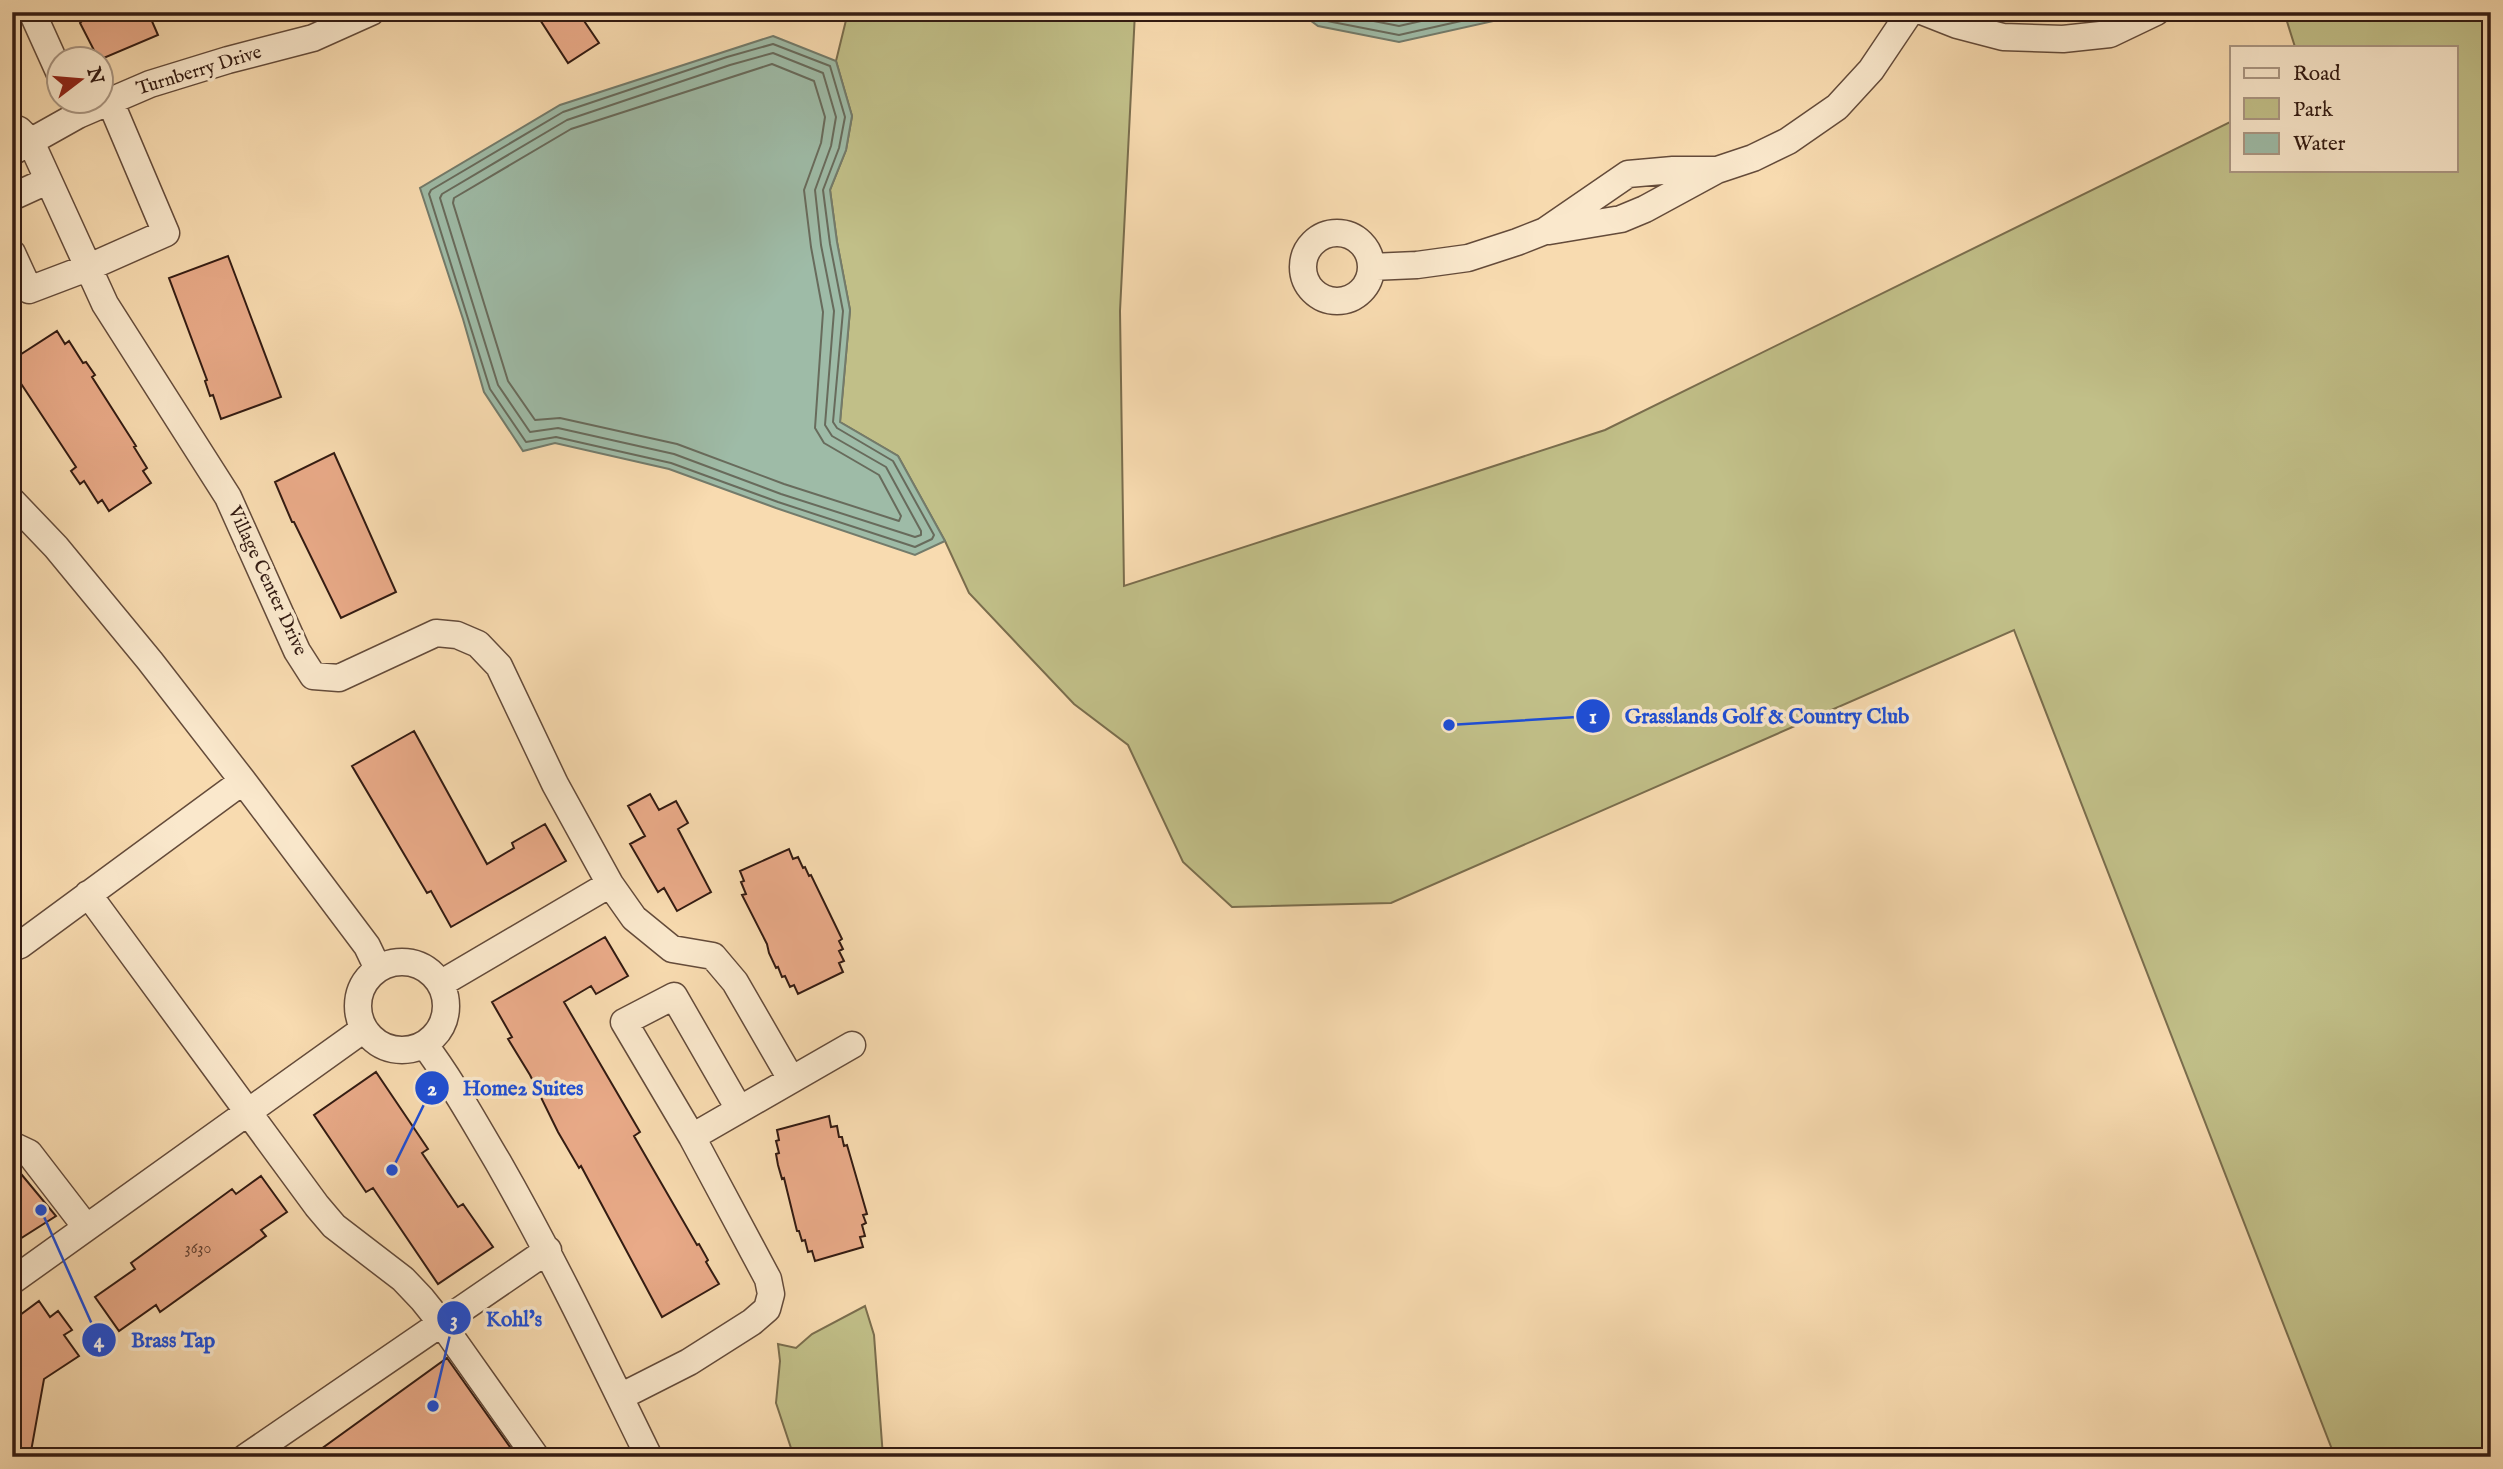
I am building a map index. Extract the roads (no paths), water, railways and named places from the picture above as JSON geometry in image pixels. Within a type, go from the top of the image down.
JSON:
[{"type":"street","points":[[32,12],[47,46]]},
{"type":"street","name":"Turnberry Drive","points":[[116,98],[150,84],[228,60],[313,38],[371,12]]},
{"type":"street","points":[[1371,267],[1417,265],[1468,258],[1545,232],[1621,219],[1667,198],[1717,170],[1753,158],[1788,141],[1837,107],[1871,70],[1910,12]]},
{"type":"street","points":[[1924,12],[1957,25],[2003,37],[2063,38],[2110,34],[2157,12]]},
{"type":"street","points":[[12,253],[29,290],[166,233],[116,115]]},
{"type":"street","name":"Turnberry Drive","points":[[17,141],[61,116]]},
{"type":"street","name":"Village Center Drive","points":[[17,141],[47,181],[105,304],[229,497],[297,651],[313,676],[339,678],[436,633],[457,635],[478,644],[499,666],[561,807],[634,918],[672,948],[713,956],[735,982],[791,1079]]},
{"type":"street","points":[[1545,232],[1628,174],[1717,170]]},
{"type":"street","points":[[12,197],[47,181]]},
{"type":"street","points":[[12,501],[56,547],[243,781],[367,946],[378,969]]},
{"type":"street","points":[[12,948],[20,945],[243,781]]},
{"type":"street","points":[[440,984],[610,884]]},
{"type":"street","points":[[88,894],[250,1112],[279,1157],[334,1226],[403,1279],[442,1324],[536,1457]]},
{"type":"street","points":[[391,963],[419,965],[431,973],[440,984],[446,1011],[435,1036],[424,1044],[398,1050],[385,1047],[364,1029],[358,1003],[361,990],[368,978],[378,969],[391,963]]},
{"type":"street","points":[[620,1397],[674,1369],[752,1322],[766,1309],[771,1294],[768,1279],[692,1137],[624,1022],[674,996],[739,1109]]},
{"type":"street","points":[[12,1281],[364,1029]]},
{"type":"street","points":[[424,1044],[440,1065],[548,1250],[649,1457]]},
{"type":"street","points":[[692,1137],[852,1045]]},
{"type":"street","points":[[12,1145],[15,1144],[29,1153],[86,1227]]},
{"type":"street","points":[[246,1457],[548,1250]]},
{"type":"water","points":[[1299,12],[1534,12],[1399,42],[1318,26]]},
{"type":"water","points":[[773,36],[836,61],[852,116],[846,150],[830,190],[850,310],[840,422],[898,456],[945,541],[915,555],[669,469],[555,443],[523,451],[484,392],[420,188],[560,105]]},
{"type":"place","name":"Grasslands Golf & Country Club","points":[[1449,725]]},
{"type":"place","name":"Home2 Suites","points":[[392,1170]]},
{"type":"place","name":"Brass Tap","points":[[41,1210]]},
{"type":"place","name":"Kohl's","points":[[433,1406]]}]
